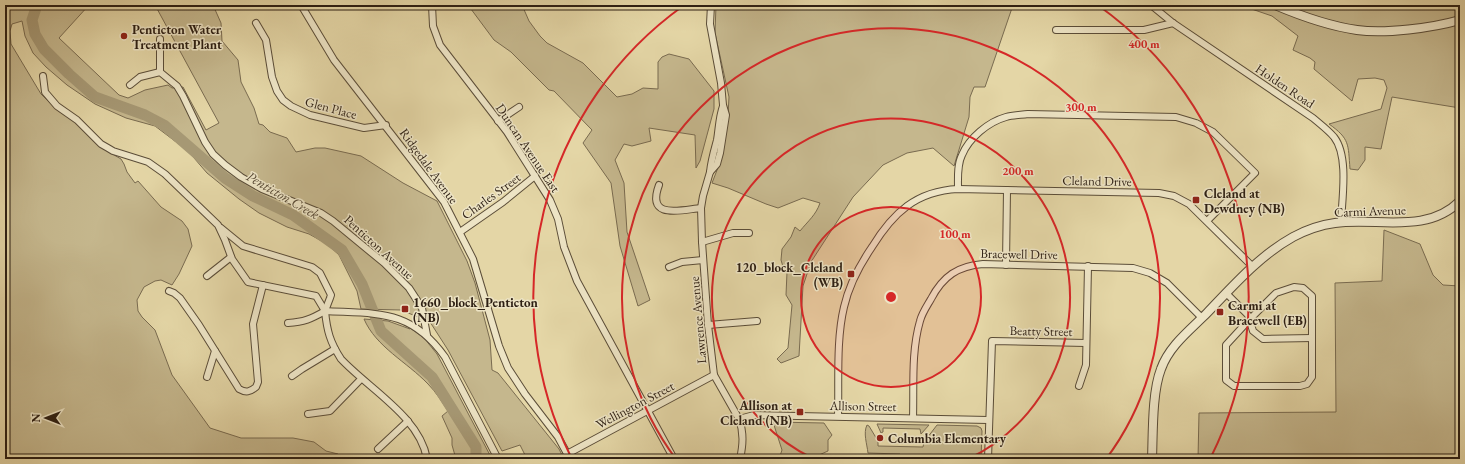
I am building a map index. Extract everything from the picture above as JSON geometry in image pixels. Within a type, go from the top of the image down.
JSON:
[{"type":"street","name":"Ridgedale Avenue","points":[[301,5],[334,60],[386,125],[444,202],[474,259],[499,346],[508,368],[525,394],[558,437],[568,457]]},
{"type":"street","name":"Duncan Avenue East","points":[[432,5],[433,26],[440,45],[507,132],[544,189],[558,219],[564,247],[577,281],[674,459]]},
{"type":"street","name":"Lawrence Avenue","points":[[710,5],[710,24],[721,83],[723,105],[720,114],[717,140],[701,208],[703,260],[708,326],[714,375],[738,419],[743,435],[740,459]]},
{"type":"street","name":"Holden Road","points":[[1151,5],[1173,23],[1313,118],[1334,136],[1341,149],[1343,164],[1341,222]]},
{"type":"street","points":[[1275,5],[1327,23],[1365,31],[1424,28],[1460,20]]},
{"type":"street","name":"Glen Place","points":[[256,23],[266,40],[272,77],[277,91],[291,106],[310,115],[364,128],[386,125]]},
{"type":"street","points":[[1056,30],[1144,30],[1173,23]]},
{"type":"street","points":[[130,85],[140,77],[160,72],[160,39]]},
{"type":"street","name":"Penticton Avenue","points":[[160,72],[176,86],[183,96],[205,142],[225,165],[251,183],[284,199],[320,213],[333,221],[384,263],[409,288],[422,308],[427,335]]},
{"type":"street","points":[[43,76],[45,92],[57,106],[77,120],[101,144],[114,151],[148,162],[165,174],[218,225],[243,246],[312,267],[318,271],[331,295],[325,311]]},
{"type":"street","points":[[498,121],[519,107]]},
{"type":"street","points":[[958,189],[958,168],[962,155],[971,141],[985,128],[1006,117],[1028,114],[1176,117],[1196,123],[1213,132],[1255,172],[1207,221]]},
{"type":"street","name":"Charles Street","points":[[460,232],[503,202],[535,176]]},
{"type":"street","points":[[659,185],[655,198],[660,209],[668,211],[701,208]]},
{"type":"street","name":"Cleland Drive","points":[[838,416],[841,324],[844,308],[855,275],[877,238],[896,214],[918,199],[945,190],[958,189],[1159,193],[1174,196],[1190,204],[1253,267]]},
{"type":"street","points":[[1006,265],[1007,190]]},
{"type":"street","name":"Carmi Avenue","points":[[1152,459],[1156,393],[1161,369],[1170,351],[1253,267],[1292,237],[1316,227],[1341,222],[1393,223],[1419,221],[1441,214],[1460,201]]},
{"type":"street","points":[[218,225],[231,258],[248,282],[316,296],[325,311],[328,333],[341,359],[408,421],[418,436],[427,459]]},
{"type":"street","points":[[702,242],[731,234],[749,233]]},
{"type":"street","points":[[207,276],[231,258]]},
{"type":"street","points":[[669,267],[682,262],[703,260]]},
{"type":"street","name":"Bracewell Drive","points":[[913,418],[915,346],[920,319],[936,290],[945,278],[970,265],[1133,268],[1150,272],[1168,283],[1202,318]]},
{"type":"street","name":"Beatty Street","points":[[988,420],[992,341],[1086,343],[1088,266]]},
{"type":"street","points":[[169,292],[174,293],[180,298],[239,389],[244,392],[248,392],[256,387],[258,373],[252,324],[263,285]]},
{"type":"street","points":[[1294,287],[1303,288],[1312,296],[1312,338],[1312,378],[1307,384],[1300,386],[1234,386],[1226,380],[1226,345],[1248,320],[1276,293],[1294,287]]},
{"type":"street","points":[[1226,293],[1248,315],[1248,320],[1253,331],[1263,339],[1312,338]]},
{"type":"street","points":[[288,323],[300,323],[325,311],[380,314],[398,318],[411,324],[427,335],[445,357],[498,459]]},
{"type":"street","points":[[708,326],[757,321]]},
{"type":"street","points":[[1079,386],[1086,365],[1086,343]]},
{"type":"street","points":[[292,376],[335,349]]},
{"type":"street","points":[[207,376],[215,351]]},
{"type":"street","name":"Wellington Street","points":[[568,457],[714,375]]},
{"type":"street","points":[[308,414],[330,411],[361,378]]},
{"type":"street","name":"Allison Street","points":[[738,419],[754,415],[988,420]]},
{"type":"street","points":[[988,420],[988,459]]},
{"type":"street","points":[[378,449],[408,421]]},
{"type":"shaded area","points":[[5,5],[89,5],[59,38],[119,95],[128,98],[145,90],[168,85],[172,88],[183,87],[206,130],[219,123],[155,5],[213,5],[221,23],[222,41],[238,60],[241,82],[254,108],[259,124],[263,125],[270,132],[287,138],[296,152],[315,148],[325,148],[361,156],[403,183],[437,201],[467,261],[475,283],[490,340],[492,370],[498,373],[559,449],[564,459],[527,459],[520,445],[502,451],[448,350],[430,322],[401,310],[361,309],[357,291],[339,255],[327,244],[309,234],[287,227],[259,213],[207,173],[188,151],[155,126],[126,118],[95,104],[67,85],[46,67],[33,53],[25,36],[22,21],[12,24],[10,31],[11,44],[41,94],[57,110],[77,123],[102,148],[121,159],[127,172],[135,183],[138,181],[161,207],[182,221],[188,229],[192,246],[179,274],[172,285],[161,280],[155,281],[144,287],[137,300],[138,311],[155,330],[172,375],[210,428],[241,438],[293,438],[314,442],[326,451],[338,454],[343,459],[5,459]]},
{"type":"shaded area","points":[[468,5],[522,5],[529,21],[547,43],[583,63],[617,97],[632,94],[643,88],[658,89],[658,62],[662,57],[669,54],[689,59],[714,91],[714,109],[700,161],[696,168],[695,135],[649,128],[651,141],[632,146],[624,144],[615,160],[624,183],[627,232],[650,300],[638,306],[620,246],[611,183],[583,143],[592,130],[554,91],[549,90],[511,52],[494,40]]},
{"type":"shaded area","points":[[716,5],[1013,5],[985,87],[974,87],[970,97],[969,117],[954,166],[933,148],[907,153],[883,165],[853,197],[811,262],[803,286],[799,356],[781,363],[777,359],[788,348],[792,305],[786,295],[787,272],[784,270],[781,260],[782,249],[791,237],[795,227],[800,231],[814,214],[820,203],[803,198],[778,208],[712,183],[719,165],[728,115],[729,97],[715,33]]},
{"type":"shaded area","points":[[1240,5],[1460,5],[1460,108],[1392,97],[1381,149],[1365,147],[1365,160],[1358,170],[1350,169],[1347,143],[1341,134],[1329,124],[1381,109],[1387,88],[1384,80],[1375,78],[1358,79],[1352,101],[1314,69],[1315,62],[1293,50],[1298,36],[1272,16]]},
{"type":"shaded area","points":[[1384,230],[1420,244],[1433,275],[1443,285],[1460,286],[1460,459],[1198,459],[1199,413],[1336,412],[1335,283],[1382,281]]},
{"type":"shaded area","points":[[364,319],[388,321],[410,328],[424,338],[437,354],[492,459],[456,459],[452,445],[452,438],[442,416],[448,411],[428,384],[376,338]]},
{"type":"shaded area","points":[[773,422],[824,423],[832,435],[828,440],[828,451],[810,459],[779,459],[782,450]]},
{"type":"shaded area","points":[[877,424],[929,425],[921,434],[920,429],[883,428],[883,432],[881,433]]},
{"type":"shaded area","points":[[867,425],[878,441],[878,446],[923,447],[924,442],[937,425],[977,426],[981,428],[982,431],[981,459],[903,459],[903,457],[900,457],[900,454],[868,453],[865,435]]},
{"type":"waterway","name":"Penticton Creek","points":[[37,5],[32,20],[35,34],[44,49],[95,97],[145,115],[164,125],[225,178],[253,196],[293,215],[342,250],[362,284],[381,331],[432,377],[476,447],[476,459]]},
{"type":"place","name":"Penticton Water Treatment Plant","points":[[124,36]]},
{"type":"place","name":"Cleland at Dewdney (NB)","points":[[1196,200]]},
{"type":"place","name":"120_block_Cleland (WB)","points":[[851,274]]},
{"type":"place","name":"1660_block_Penticton (NB)","points":[[405,309]]},
{"type":"place","name":"Carmi at Bracewell (EB)","points":[[1220,312]]},
{"type":"place","name":"Allison at Cleland (NB)","points":[[800,412]]},
{"type":"place","name":"Columbia Elementary","points":[[880,438]]}]
